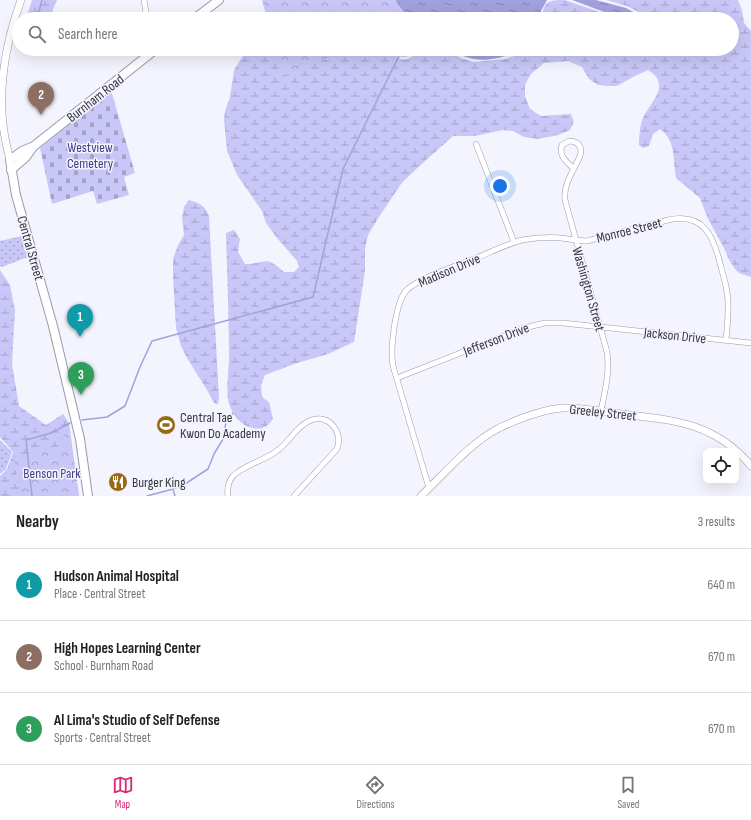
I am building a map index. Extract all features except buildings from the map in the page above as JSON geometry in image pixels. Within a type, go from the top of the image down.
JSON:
[{"type":"main road","points":[[203,12],[219,0]]},
{"type":"main road","name":"Burnham Road","points":[[11,170],[26,157],[34,146],[146,56]]},
{"type":"main road","name":"Burnham Road","points":[[10,160],[22,151],[34,146]]},
{"type":"main road","name":"Central Street","points":[[10,160],[16,195],[62,363],[80,439],[88,496]]},
{"type":"street","name":"Central Street","points":[[17,12],[21,0]]},
{"type":"street","points":[[144,0],[147,12]]},
{"type":"street","name":"Central Street","points":[[10,160],[0,103],[3,75],[12,29]]},
{"type":"street","name":"Washington Street","points":[[574,169],[562,157],[561,153],[562,145],[569,141],[580,146],[582,151],[580,156],[574,169],[567,184],[564,195],[575,240],[607,352],[608,374],[601,411]]},
{"type":"street","points":[[476,144],[514,242]]},
{"type":"street","name":"Monroe Street","points":[[575,240],[587,241],[683,218],[691,220],[702,226],[709,232],[714,241],[724,277],[728,298],[726,340]]},
{"type":"street","name":"Madison Drive","points":[[429,488],[392,361],[392,344],[399,308],[405,292],[413,285],[427,278],[514,242],[538,238],[575,240]]},
{"type":"street","name":"Jefferson Drive","points":[[397,378],[513,331],[534,325],[563,323],[599,327]]},
{"type":"street","name":"Jackson Drive","points":[[599,327],[751,343]]},
{"type":"street","name":"Greeley Street","points":[[422,496],[476,444],[489,434],[534,414],[561,408],[585,409],[676,421],[698,427],[726,442],[743,456],[751,466]]},
{"type":"street","points":[[228,496],[228,486],[234,475],[280,449],[308,421],[317,419],[326,420],[333,426],[338,434],[339,443],[337,449],[294,496]]},
{"type":"green space","points":[[32,0],[57,0],[52,12],[28,12]]},
{"type":"green space","points":[[262,0],[394,0],[405,12],[265,12]]},
{"type":"green space","points":[[555,0],[565,0],[598,12],[543,12],[545,5]]},
{"type":"green space","points":[[606,0],[738,0],[742,10],[744,23],[751,31],[751,277],[739,273],[735,269],[708,219],[700,198],[676,178],[673,151],[669,139],[665,134],[660,129],[653,134],[649,146],[643,148],[639,145],[643,118],[658,93],[658,81],[655,76],[648,70],[617,86],[598,85],[589,79],[582,67],[568,61],[544,63],[531,74],[525,85],[525,96],[530,109],[541,116],[571,114],[574,122],[570,130],[558,135],[538,139],[524,137],[513,131],[503,130],[475,136],[453,136],[401,184],[368,235],[365,249],[365,271],[354,342],[328,354],[294,364],[265,375],[261,385],[262,397],[269,402],[273,419],[267,426],[260,429],[246,426],[240,422],[229,404],[228,398],[227,384],[229,342],[226,233],[234,230],[240,239],[238,252],[245,264],[265,261],[273,263],[284,272],[294,272],[299,267],[297,261],[266,223],[262,211],[237,175],[227,151],[224,120],[225,111],[230,97],[234,70],[243,56],[397,56],[402,59],[406,59],[413,56],[457,56],[474,62],[505,59],[515,56],[739,56],[739,12],[639,12],[627,6]]},
{"type":"green space","points":[[276,56],[333,56],[281,77]]},
{"type":"green space","name":"Westview Cemetery","points":[[111,90],[135,173],[124,177],[129,195],[97,204],[93,191],[52,204],[40,148]]},
{"type":"green space","points":[[189,200],[202,205],[209,216],[219,398],[218,404],[214,403],[187,358],[181,346],[176,328],[173,259],[178,245],[184,235],[182,217],[184,207]]},
{"type":"green space","points":[[22,236],[28,257],[2,267],[0,266],[0,241]]},
{"type":"green space","points":[[0,270],[10,285],[15,310],[12,364],[19,406],[46,425],[63,414],[69,423],[79,496],[0,496],[0,476],[7,469],[13,452],[0,437]]},
{"type":"green space","name":"Benson Park","points":[[69,427],[79,496],[20,496],[14,457],[57,447]]},
{"type":"green space","points":[[0,440],[12,452],[6,469],[0,474]]},
{"type":"water","points":[[395,0],[547,0],[541,12],[404,12]]},
{"type":"water","points":[[572,0],[596,0],[626,8],[633,12],[604,12]]},
{"type":"water","points":[[463,56],[505,56],[482,60]]},
{"type":"waterway","points":[[39,12],[42,0]]},
{"type":"waterway","points":[[82,420],[107,417],[125,406],[152,341],[313,297],[343,169],[399,56]]},
{"type":"waterway","points":[[147,496],[185,484],[208,469],[214,454],[223,439],[226,422],[233,413]]},
{"type":"waterway","points":[[32,496],[26,440],[51,433],[70,423]]},
{"type":"waterway","points":[[173,489],[175,496]]},
{"type":"place","name":"High Hopes Learning Center","points":[[41,115]]},
{"type":"place","name":"Hudson Animal Hospital","points":[[80,337]]},
{"type":"place","name":"Al Lima's Studio of Self Defense","points":[[81,395]]},
{"type":"place","name":"Central Tae Kwon Do Academy","points":[[166,425]]},
{"type":"place","name":"Burger King","points":[[118,482]]}]
